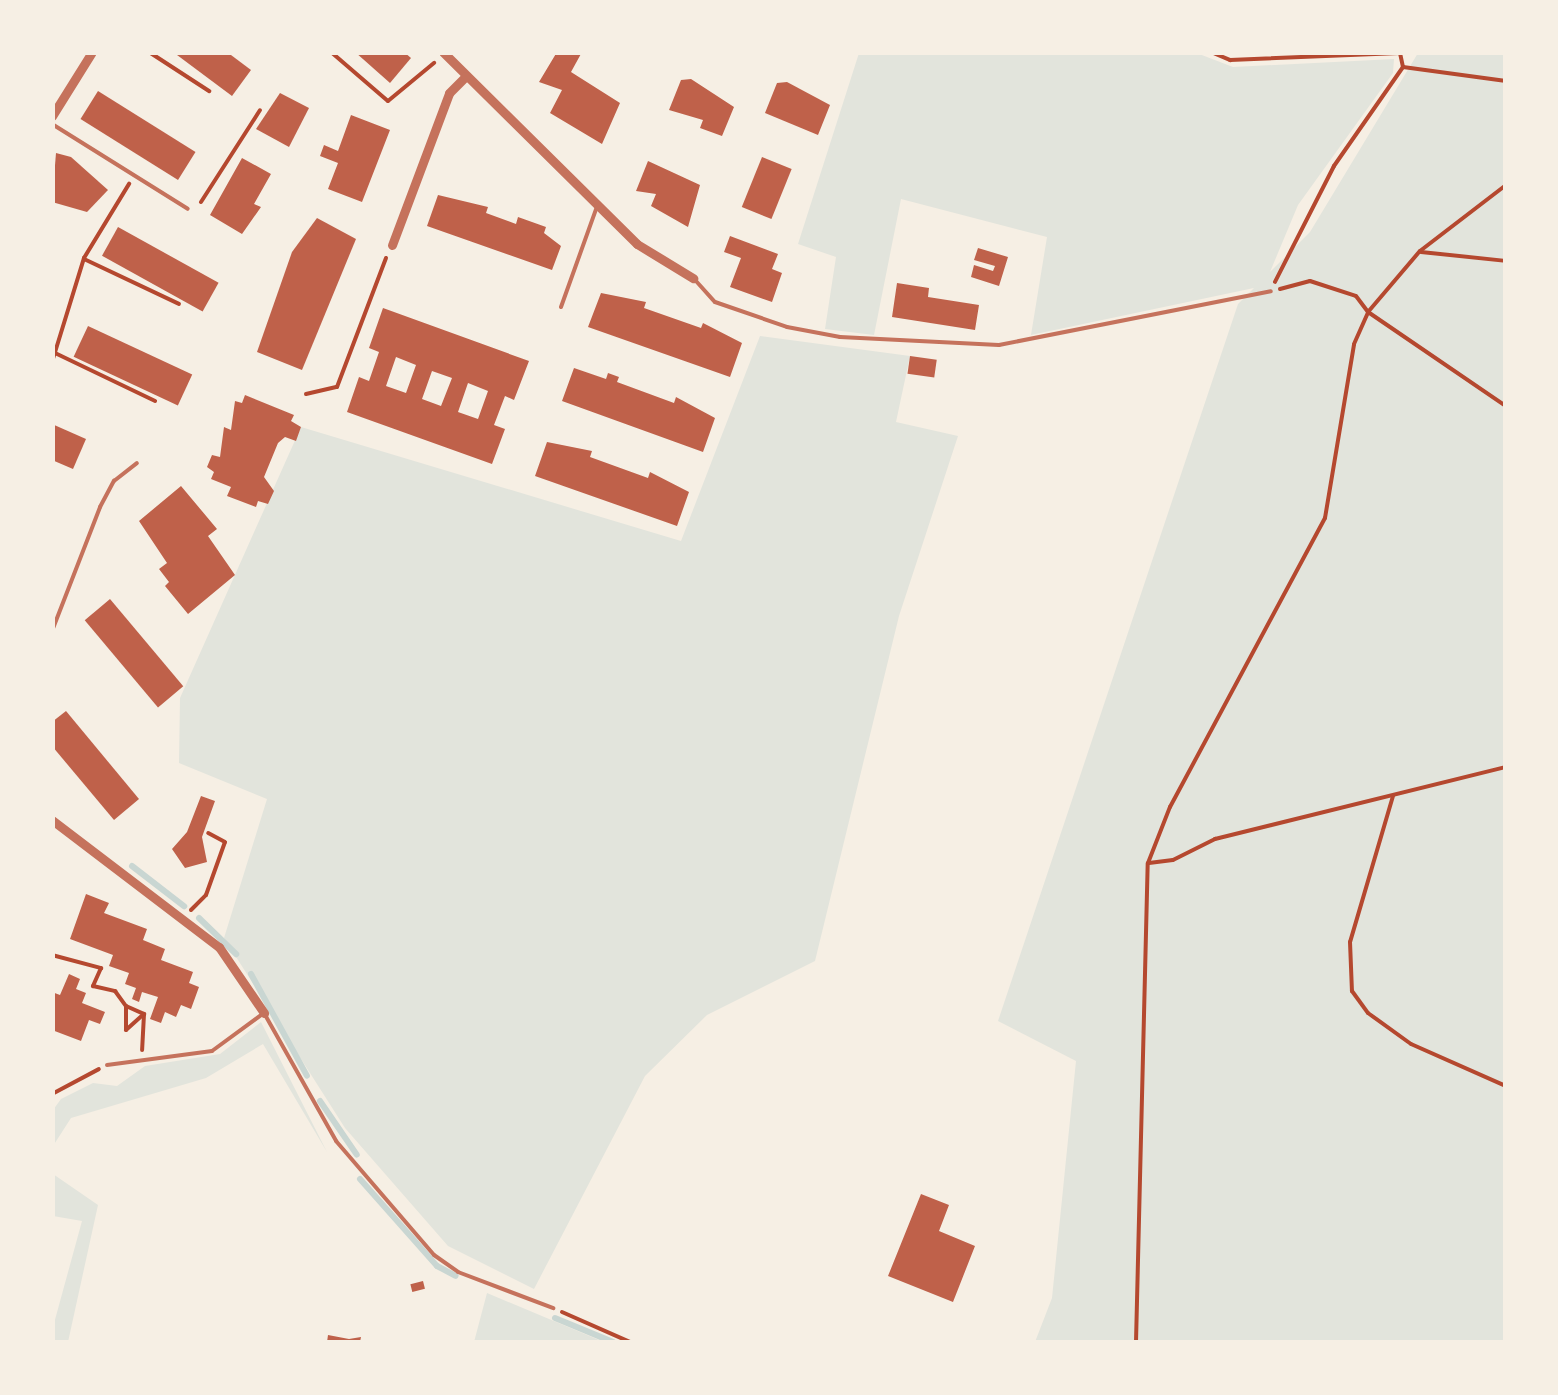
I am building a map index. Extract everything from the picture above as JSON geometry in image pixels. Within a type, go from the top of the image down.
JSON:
[{"type":"street","points":[[52,116],[92,52]]},
{"type":"street","points":[[442,52],[663,264],[693,278]]},
{"type":"street","points":[[392,245],[449,93],[466,76]]},
{"type":"street","points":[[52,820],[219,947],[264,1013]]},
{"type":"lane","points":[[52,124],[188,208]]},
{"type":"lane","points":[[561,307],[598,204]]},
{"type":"lane","points":[[693,278],[716,302],[787,327],[840,337],[999,345],[1271,291]]},
{"type":"lane","points":[[52,631],[100,507],[114,481],[138,463]]},
{"type":"lane","points":[[108,1065],[212,1050],[264,1013],[336,1141],[434,1255],[458,1272],[553,1308]]},
{"type":"path","points":[[149,52],[209,90]]},
{"type":"path","points":[[331,52],[388,101],[436,62]]},
{"type":"path","points":[[1211,52],[1230,60],[1400,53],[1404,67]]},
{"type":"path","points":[[1404,67],[1506,80]]},
{"type":"path","points":[[1271,291],[1334,166],[1404,67]]},
{"type":"path","points":[[202,202],[260,110]]},
{"type":"path","points":[[52,362],[84,258],[129,184]]},
{"type":"path","points":[[1136,1342],[1142,904],[1148,864],[1170,807],[1326,518],[1354,344],[1368,312],[1420,251],[1506,185]]},
{"type":"path","points":[[306,394],[337,388],[392,245]]},
{"type":"path","points":[[1420,251],[1506,260]]},
{"type":"path","points":[[84,258],[179,304]]},
{"type":"path","points":[[1271,291],[1310,281],[1356,296],[1368,312],[1506,406]]},
{"type":"path","points":[[55,353],[156,401]]},
{"type":"path","points":[[1148,864],[1173,860],[1215,839],[1506,767]]},
{"type":"path","points":[[1394,796],[1350,942],[1352,991],[1368,1013],[1411,1044],[1506,1086]]},
{"type":"path","points":[[184,917],[206,895],[225,842],[208,832]]},
{"type":"path","points":[[52,955],[101,968],[93,986],[114,992],[126,1006],[144,1014]]},
{"type":"path","points":[[126,1006],[126,1030],[144,1014]]},
{"type":"path","points":[[142,1058],[144,1014]]},
{"type":"path","points":[[52,1094],[108,1065]]},
{"type":"path","points":[[553,1308],[630,1342]]},
{"type":"shaded area","points":[[1194,52],[1233,67],[1394,59],[1393,73],[1298,205],[1270,272],[1310,232],[1418,53],[1505,53],[1505,1342],[1035,1342],[1052,1298],[1076,1061],[998,1021],[1238,304],[1254,288],[1031,335],[1047,237],[901,199],[874,335],[825,329],[836,257],[798,244],[859,53]]},
{"type":"shaded area","points":[[760,336],[910,356],[896,422],[958,436],[899,616],[815,961],[707,1015],[645,1076],[534,1289],[448,1246],[345,1128],[224,938],[267,799],[179,763],[180,698],[301,427],[681,541]]},
{"type":"shaded area","points":[[261,1022],[327,1152],[263,1044],[206,1078],[71,1118],[53,1146],[53,1110],[61,1099],[93,1083],[117,1086],[145,1066],[220,1054]]},
{"type":"shaded area","points":[[53,1174],[98,1205],[68,1342],[53,1342],[53,1327],[82,1221],[53,1216]]},
{"type":"shaded area","points":[[487,1293],[599,1340],[606,1342],[474,1342]]},
{"type":"building","points":[[173,52],[227,52],[251,70],[232,96]]},
{"type":"building","points":[[355,52],[404,52],[411,58],[390,83]]},
{"type":"building","points":[[557,52],[582,52],[571,72],[620,103],[602,144],[550,113],[562,90],[539,82]]},
{"type":"building","points":[[691,79],[734,107],[722,136],[700,128],[703,120],[669,110],[681,80]]},
{"type":"building","points":[[787,82],[830,105],[818,135],[765,113],[777,83]]},
{"type":"building","points":[[98,91],[196,152],[178,180],[81,119]]},
{"type":"building","points":[[280,93],[309,108],[289,147],[256,129]]},
{"type":"building","points":[[351,115],[390,130],[362,202],[328,189],[338,163],[320,156],[324,145],[338,151]]},
{"type":"building","points":[[56,153],[71,157],[108,190],[87,212],[52,202]]},
{"type":"building","points":[[762,157],[792,169],[771,219],[742,207]]},
{"type":"building","points":[[242,158],[271,174],[254,204],[261,207],[242,234],[210,215]]},
{"type":"building","points":[[648,161],[700,185],[688,227],[651,206],[656,194],[636,191]]},
{"type":"building","points":[[438,195],[488,207],[486,213],[516,224],[518,217],[546,227],[544,233],[561,246],[552,270],[427,226]]},
{"type":"building","points":[[317,218],[356,239],[302,370],[257,352],[292,252]]},
{"type":"building","points":[[118,227],[219,283],[203,312],[102,256]]},
{"type":"building","points":[[730,236],[778,254],[772,269],[782,273],[772,302],[730,287],[741,258],[724,252]]},
{"type":"building","points":[[978,248],[1008,257],[999,286],[971,277],[974,265],[993,271],[995,266],[974,260]]},
{"type":"building","points":[[897,283],[929,288],[928,297],[979,305],[975,330],[892,317]]},
{"type":"building","points":[[601,293],[646,302],[644,308],[701,328],[703,323],[742,343],[730,377],[588,327]]},
{"type":"building","points":[[383,308],[529,361],[514,400],[505,396],[494,425],[505,429],[492,464],[347,412],[359,377],[369,381],[379,352],[369,348]],"holes":[[[396,357],[416,365],[406,393],[386,386]],[[432,371],[452,378],[441,406],[422,399]],[[468,383],[488,391],[478,419],[458,412]]]},
{"type":"building","points":[[88,326],[192,375],[178,405],[74,357]]},
{"type":"building","points":[[910,356],[937,360],[934,378],[907,374]]},
{"type":"building","points":[[574,368],[606,379],[608,373],[619,377],[617,382],[674,403],[676,397],[715,418],[703,452],[562,401]]},
{"type":"building","points":[[245,395],[294,415],[291,421],[301,427],[296,441],[285,437],[278,443],[264,477],[274,491],[268,504],[258,501],[256,507],[227,496],[231,487],[211,479],[214,472],[207,467],[212,455],[220,457],[224,427],[231,430],[235,401],[242,403]]},
{"type":"building","points":[[52,424],[86,439],[73,469],[52,460]]},
{"type":"building","points":[[547,442],[592,451],[590,457],[648,478],[650,472],[689,492],[677,526],[535,476]]},
{"type":"building","points":[[181,486],[217,529],[208,536],[235,575],[188,614],[165,586],[169,582],[159,569],[167,563],[139,521]]},
{"type":"building","points":[[110,599],[183,686],[158,708],[85,620]]},
{"type":"building","points":[[66,711],[139,799],[114,820],[52,746],[52,722]]},
{"type":"building","points":[[201,796],[215,801],[202,837],[207,862],[185,868],[172,849],[187,832]]},
{"type":"building","points":[[86,894],[109,903],[104,913],[147,929],[143,940],[165,949],[161,960],[193,972],[189,983],[199,987],[191,1009],[181,1005],[176,1017],[165,1012],[161,1023],[150,1019],[158,997],[142,992],[139,1002],[132,999],[136,988],[125,984],[129,973],[109,966],[113,955],[70,939]]},
{"type":"building","points":[[69,974],[80,979],[76,989],[86,993],[82,1003],[105,1012],[100,1024],[89,1020],[81,1041],[52,1030],[52,992],[60,995]]},
{"type":"building","points":[[921,1194],[949,1205],[939,1231],[975,1246],[953,1302],[888,1276]]},
{"type":"building","points":[[423,1281],[425,1289],[412,1292],[410,1284]]},
{"type":"building","points":[[328,1335],[361,1337],[360,1342],[327,1342]]},
{"type":"waterway","points":[[132,866],[184,906]]},
{"type":"waterway","points":[[199,918],[236,954]]},
{"type":"waterway","points":[[251,974],[307,1076]]},
{"type":"waterway","points":[[320,1101],[357,1155]]},
{"type":"waterway","points":[[360,1179],[437,1266],[456,1276]]},
{"type":"waterway","points":[[555,1318],[613,1342]]}]
